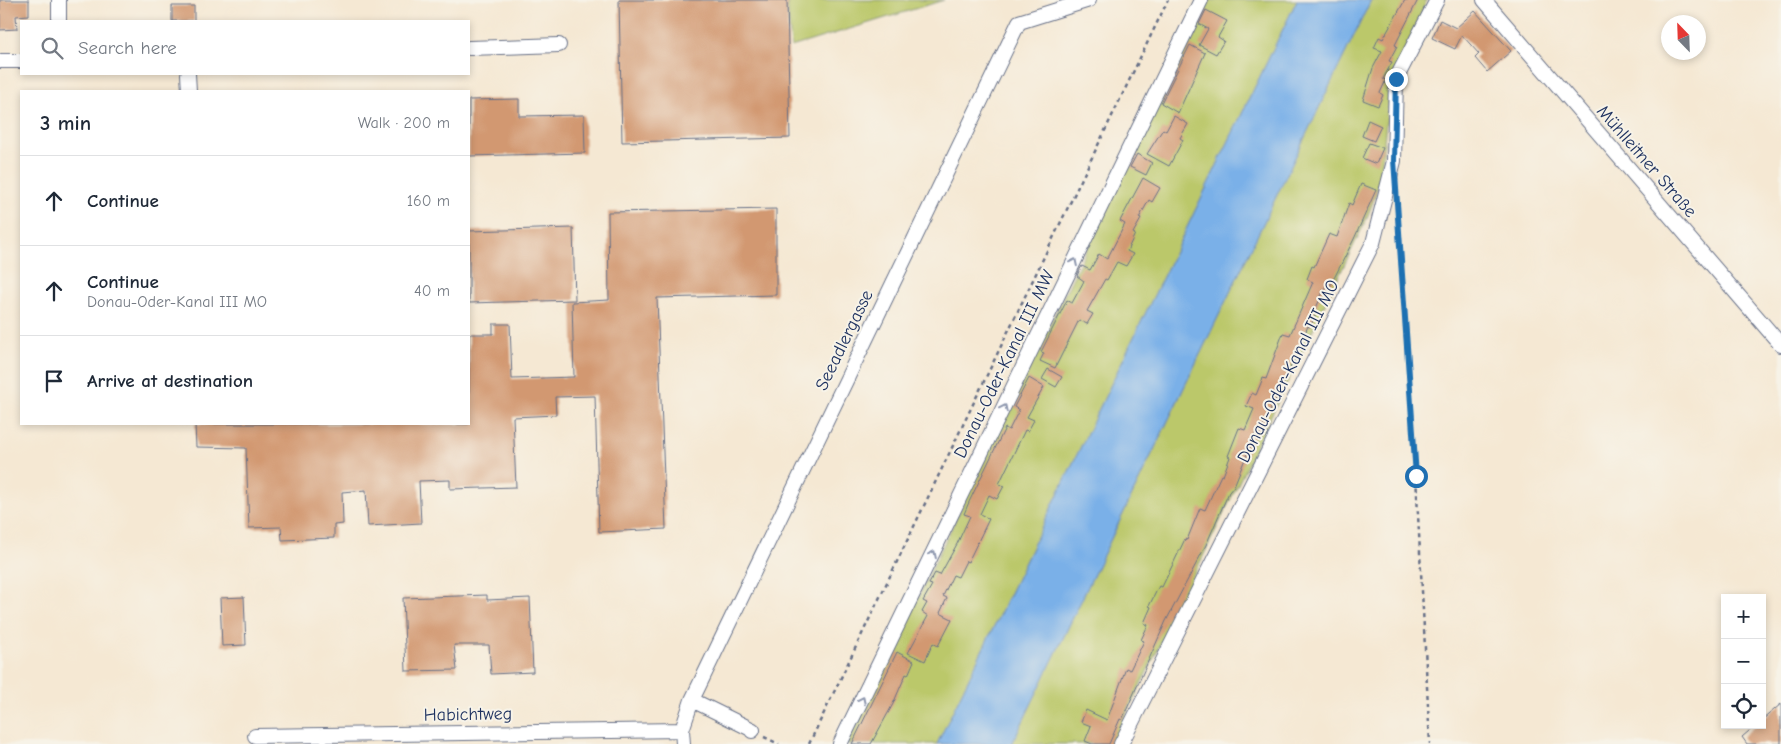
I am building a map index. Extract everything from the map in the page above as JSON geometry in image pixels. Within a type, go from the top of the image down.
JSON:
[{"type":"street","points":[[59,0],[59,20]]},
{"type":"street","name":"Seeadlergasse","points":[[682,737],[692,700],[1019,22],[1089,0]]},
{"type":"street","name":"Donau-Oder-Kanal III MW","points":[[840,744],[1201,0]]},
{"type":"street","name":"Donau-Oder-Kanal III MO","points":[[1121,744],[1373,243],[1394,160],[1396,79],[1437,0]]},
{"type":"street","name":"Mühlleitner Straße","points":[[1484,0],[1781,345]]},
{"type":"street","points":[[470,48],[559,45]]},
{"type":"street","points":[[0,62],[20,61]]},
{"type":"street","points":[[188,75],[189,90]]},
{"type":"street","points":[[692,700],[752,731]]},
{"type":"street","name":"Habichtweg","points":[[255,736],[682,737]]},
{"type":"path","points":[[809,744],[1168,0]]},
{"type":"path","points":[[1396,200],[1416,486],[1430,744]]},
{"type":"green space","points":[[787,0],[944,0],[791,47]]},
{"type":"green space","points":[[1207,0],[1297,0],[937,744],[847,744]]},
{"type":"green space","points":[[1371,0],[1427,0],[1390,84],[1382,163],[1376,194],[1366,220],[1112,744],[1012,744]]},
{"type":"water","points":[[1297,0],[1371,0],[1012,744],[937,744]]},
{"type":"building","points":[[0,0],[29,0],[29,15],[16,16],[17,29],[0,30]]},
{"type":"building","points":[[619,0],[787,0],[790,138],[622,142]]},
{"type":"building","points":[[1405,0],[1418,0],[1395,45],[1397,46],[1389,61],[1392,62],[1383,79],[1386,80],[1380,93],[1383,95],[1378,106],[1363,100],[1373,68],[1382,51],[1374,48],[1379,37],[1383,39]]},
{"type":"building","points":[[172,6],[194,6],[194,20],[172,20]]},
{"type":"building","points":[[1206,10],[1227,21],[1218,37],[1224,41],[1216,54],[1199,45],[1208,29],[1199,24]]},
{"type":"building","points":[[1475,11],[1511,51],[1487,72],[1475,58],[1479,54],[1462,35],[1455,49],[1432,38],[1440,20],[1456,28]]},
{"type":"building","points":[[1190,45],[1205,53],[1178,113],[1161,103]]},
{"type":"building","points":[[519,99],[519,116],[584,115],[585,153],[470,156],[470,100]]},
{"type":"building","points":[[1174,116],[1188,124],[1180,138],[1183,140],[1169,166],[1147,154],[1163,129],[1166,131]]},
{"type":"building","points":[[1368,120],[1381,126],[1374,141],[1362,136]]},
{"type":"building","points":[[1369,143],[1383,148],[1376,164],[1362,158]]},
{"type":"building","points":[[1137,154],[1152,163],[1146,175],[1130,167]]},
{"type":"building","points":[[1143,178],[1160,188],[1152,202],[1149,200],[1139,218],[1141,219],[1133,233],[1135,234],[1127,251],[1133,254],[1126,266],[1117,262],[1107,280],[1105,279],[1087,311],[1093,314],[1087,324],[1079,320],[1055,368],[1040,361],[1044,353],[1041,352],[1067,300],[1072,303],[1084,281],[1077,276],[1079,271],[1082,266],[1090,270],[1099,254],[1107,259],[1125,224],[1120,221]]},
{"type":"building","points":[[1361,184],[1376,190],[1329,288],[1325,287],[1314,313],[1316,314],[1310,327],[1308,326],[1284,383],[1259,433],[1256,432],[1234,486],[1229,492],[1206,545],[1166,621],[1122,720],[1120,719],[1109,744],[1092,744],[1085,741],[1091,726],[1081,722],[1086,710],[1107,720],[1126,668],[1130,670],[1144,641],[1141,640],[1148,625],[1144,623],[1151,607],[1149,606],[1159,586],[1162,587],[1185,539],[1187,540],[1200,508],[1205,510],[1221,475],[1223,476],[1230,457],[1228,456],[1239,428],[1245,430],[1254,409],[1246,406],[1252,393],[1256,395],[1263,378],[1266,379],[1283,333],[1290,335],[1313,282],[1307,279],[1312,266],[1314,267],[1329,234],[1337,237],[1349,203],[1352,205]]},
{"type":"building","points":[[776,209],[776,295],[657,298],[666,529],[599,532],[595,396],[555,397],[556,415],[513,417],[516,487],[450,489],[450,480],[419,481],[421,523],[368,526],[366,490],[342,492],[343,524],[334,525],[334,538],[282,540],[281,527],[249,528],[246,448],[196,447],[195,425],[470,425],[470,334],[493,334],[493,324],[510,324],[512,379],[574,377],[572,302],[609,300],[608,212]]},
{"type":"building","points":[[573,228],[575,300],[470,303],[470,231]]},
{"type":"building","points":[[1048,369],[1062,377],[1056,387],[1042,379]]},
{"type":"building","points":[[1029,378],[1044,387],[1027,417],[1034,420],[1028,431],[1025,430],[999,484],[1004,486],[997,499],[989,495],[980,514],[989,519],[968,562],[966,561],[958,577],[953,575],[943,596],[947,598],[940,613],[952,619],[938,646],[933,643],[925,661],[908,653],[928,616],[922,612],[927,603],[923,601],[932,585],[929,584],[935,573],[940,575],[957,544],[970,516],[964,514],[969,502],[1005,428],[1009,430],[1019,410],[1014,407]]},
{"type":"building","points":[[487,595],[487,600],[530,598],[533,672],[491,674],[489,645],[454,645],[457,670],[406,671],[403,598]]},
{"type":"building","points":[[244,597],[246,645],[222,646],[220,598]]},
{"type":"building","points":[[897,652],[914,661],[908,675],[906,674],[893,704],[871,744],[852,744]]},
{"type":"building","points":[[1781,704],[1781,744],[1747,744],[1742,737],[1751,729],[1766,729],[1766,717]]},
{"type":"route","points":[[1396,79],[1394,160],[1416,476]]}]
